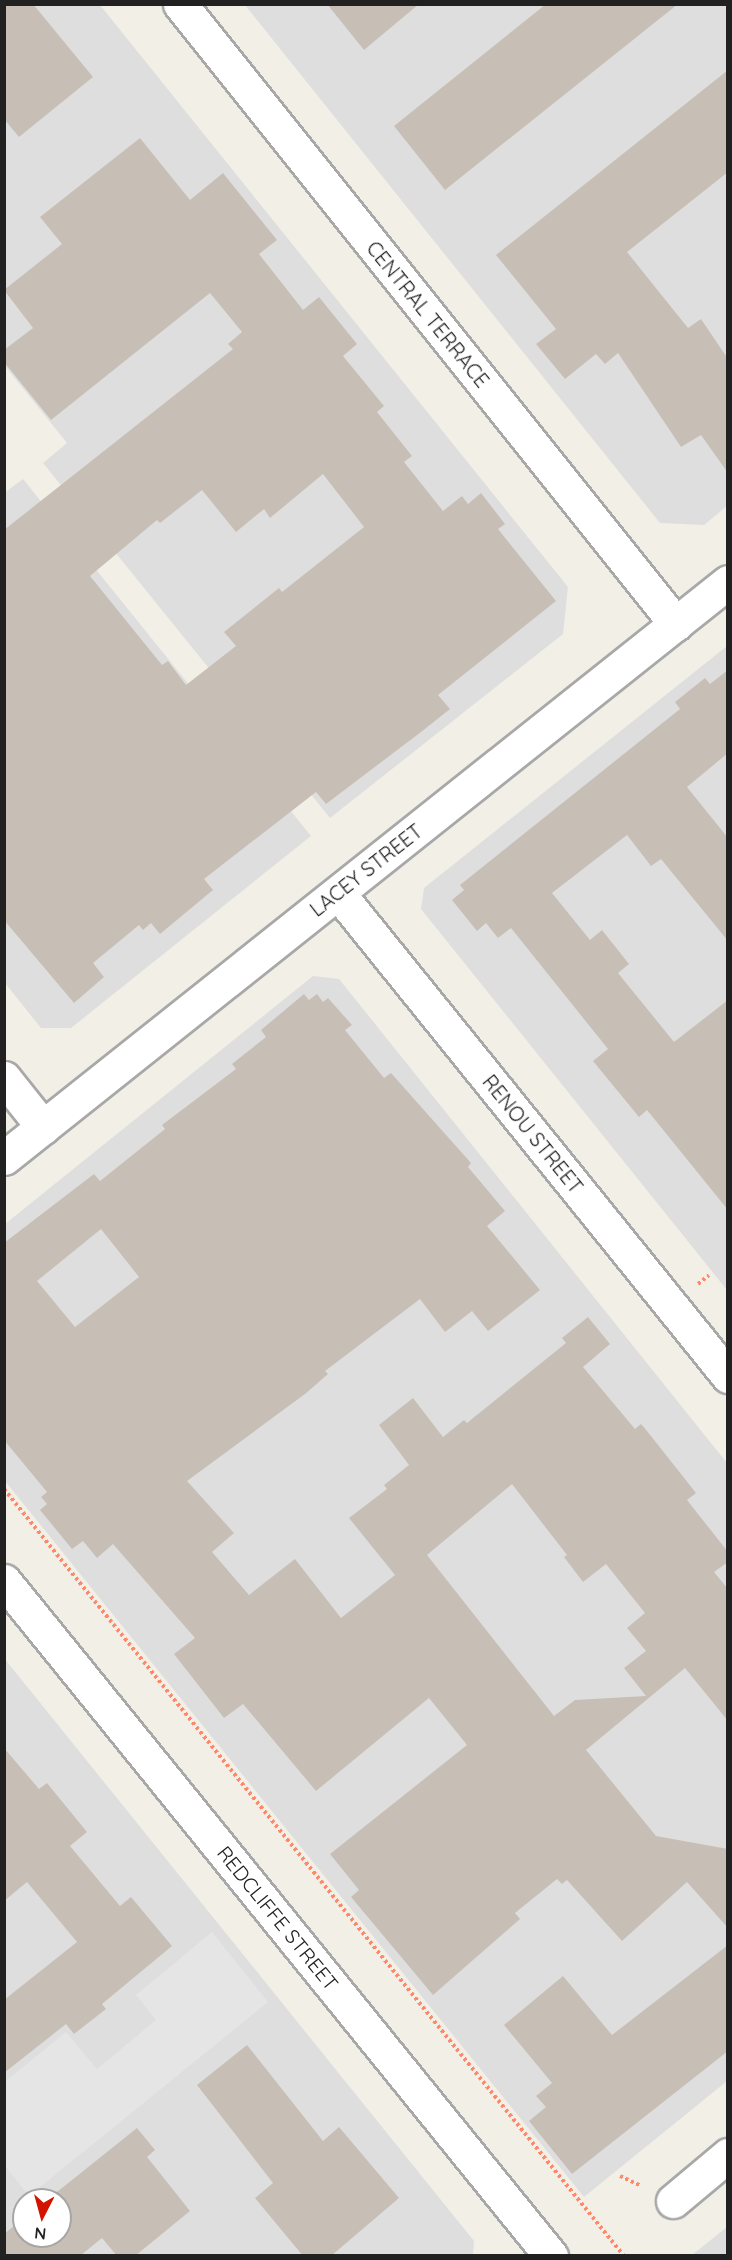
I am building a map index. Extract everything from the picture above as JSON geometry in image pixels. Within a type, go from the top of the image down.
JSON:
[{"type":"street","name":"CENTRAL TERRACE","points":[[180,4],[676,624]]},
{"type":"street","name":"LACEY STREET","points":[[4,1158],[728,582]]},
{"type":"street","name":"RENOU STREET","points":[[338,893],[728,1376]]},
{"type":"street","points":[[4,1078],[43,1127]]},
{"type":"street","name":"REDCLIFFE STREET","points":[[4,1581],[551,2256]]},
{"type":"street","points":[[673,2201],[728,2155]]},
{"type":"path","points":[[4,1489],[624,2256]]},
{"type":"shaded area","points":[[4,5],[100,5],[568,587],[563,634],[330,818],[43,463],[67,443],[5,366]]},
{"type":"shaded area","points":[[245,5],[727,5],[727,506],[704,525],[660,523]]},
{"type":"shaded area","points":[[23,479],[311,836],[71,1028],[41,1028],[5,983],[4,493]]},
{"type":"shaded area","points":[[727,646],[727,1290],[421,909],[424,888]]},
{"type":"shaded area","points":[[313,976],[339,979],[727,1463],[727,2081],[584,2197],[5,1481],[5,1224]]},
{"type":"shaded area","points":[[4,1658],[474,2241],[473,2255],[5,2255]]},
{"type":"shaded area","points":[[212,1932],[268,2002],[39,2188],[23,2188],[5,2166],[5,2082],[66,2032],[97,2069],[156,2020],[136,1995]]},
{"type":"shaded area","points":[[727,2227],[727,2255],[692,2255]]},
{"type":"building","points":[[4,4],[33,4],[93,77],[19,137],[4,119]]},
{"type":"building","points":[[327,4],[419,4],[364,50]]},
{"type":"building","points":[[546,4],[678,4],[445,190],[394,126]]},
{"type":"building","points":[[728,70],[728,172],[627,252],[688,328],[701,319],[728,359],[728,473],[701,435],[681,447],[618,353],[605,364],[596,354],[565,379],[536,344],[556,329],[496,255]]},
{"type":"building","points":[[140,138],[190,200],[223,173],[277,240],[259,254],[303,310],[319,297],[357,344],[343,356],[384,406],[377,412],[412,456],[404,462],[443,511],[462,496],[468,504],[481,493],[505,524],[498,529],[556,601],[438,695],[450,709],[421,732],[326,804],[316,792],[204,879],[213,890],[160,934],[151,923],[143,930],[139,925],[93,963],[104,977],[74,1003],[4,920],[4,530],[233,349],[228,344],[242,332],[210,293],[51,420],[4,362],[4,350],[33,328],[4,290],[62,244],[40,217]],"holes":[[[323,474],[364,527],[282,592],[279,588],[224,632],[236,646],[186,685],[168,661],[162,665],[90,576],[157,520],[160,523],[202,490],[236,532],[264,509],[270,518]]]},
{"type":"building","points":[[728,670],[728,753],[687,787],[728,838],[728,941],[661,859],[651,866],[627,835],[552,893],[590,940],[602,930],[629,964],[618,973],[674,1042],[728,1000],[728,1210],[647,1110],[639,1117],[593,1061],[608,1049],[511,928],[498,938],[486,923],[477,931],[452,900],[464,890],[460,885],[680,709],[675,702],[705,678],[710,684]]},
{"type":"building","points":[[304,994],[309,1000],[317,994],[323,1002],[328,998],[352,1025],[345,1030],[384,1078],[391,1073],[471,1163],[468,1167],[505,1211],[487,1226],[540,1290],[488,1331],[472,1311],[445,1332],[420,1299],[325,1371],[328,1374],[305,1394],[187,1481],[234,1533],[212,1552],[249,1595],[295,1559],[341,1618],[395,1575],[349,1518],[387,1489],[384,1485],[409,1465],[379,1425],[413,1398],[443,1437],[464,1420],[467,1423],[566,1343],[562,1338],[588,1317],[610,1344],[583,1367],[635,1429],[641,1424],[696,1493],[687,1500],[728,1552],[728,1562],[714,1572],[728,1589],[728,1721],[685,1668],[586,1750],[656,1836],[728,1849],[728,1928],[687,1882],[622,1941],[567,1880],[562,1884],[557,1879],[515,1913],[520,1919],[433,1995],[351,1897],[359,1890],[330,1854],[467,1745],[429,1698],[316,1791],[243,1704],[224,1718],[174,1654],[195,1638],[113,1544],[97,1558],[83,1541],[72,1549],[40,1510],[47,1504],[41,1497],[47,1492],[4,1440],[4,1243],[94,1174],[100,1181],[165,1129],[162,1125],[236,1069],[232,1064],[266,1037],[261,1030]],"holes":[[[101,1229],[139,1277],[75,1327],[37,1281]],[[512,1484],[567,1555],[564,1557],[583,1582],[606,1564],[645,1613],[627,1628],[646,1651],[624,1668],[646,1696],[575,1700],[554,1716],[427,1555]]]},
{"type":"building","points":[[4,1748],[39,1789],[47,1783],[87,1832],[70,1846],[120,1906],[131,1897],[172,1946],[102,2004],[106,2009],[74,2034],[66,2024],[4,2073],[4,2000],[77,1942],[27,1882],[4,1901]]},
{"type":"building","points":[[728,1945],[728,2051],[572,2174],[529,2121],[546,2107],[536,2096],[552,2083],[504,2025],[563,1976],[612,2035]]},
{"type":"building","points":[[247,2045],[323,2141],[339,2127],[399,2198],[331,2256],[303,2256],[255,2198],[273,2183],[197,2085]]},
{"type":"building","points":[[137,2128],[155,2150],[147,2157],[190,2211],[135,2256],[117,2256],[102,2238],[81,2255],[4,2256],[4,2234],[12,2228],[12,2248],[72,2248],[72,2188],[62,2188]]}]
